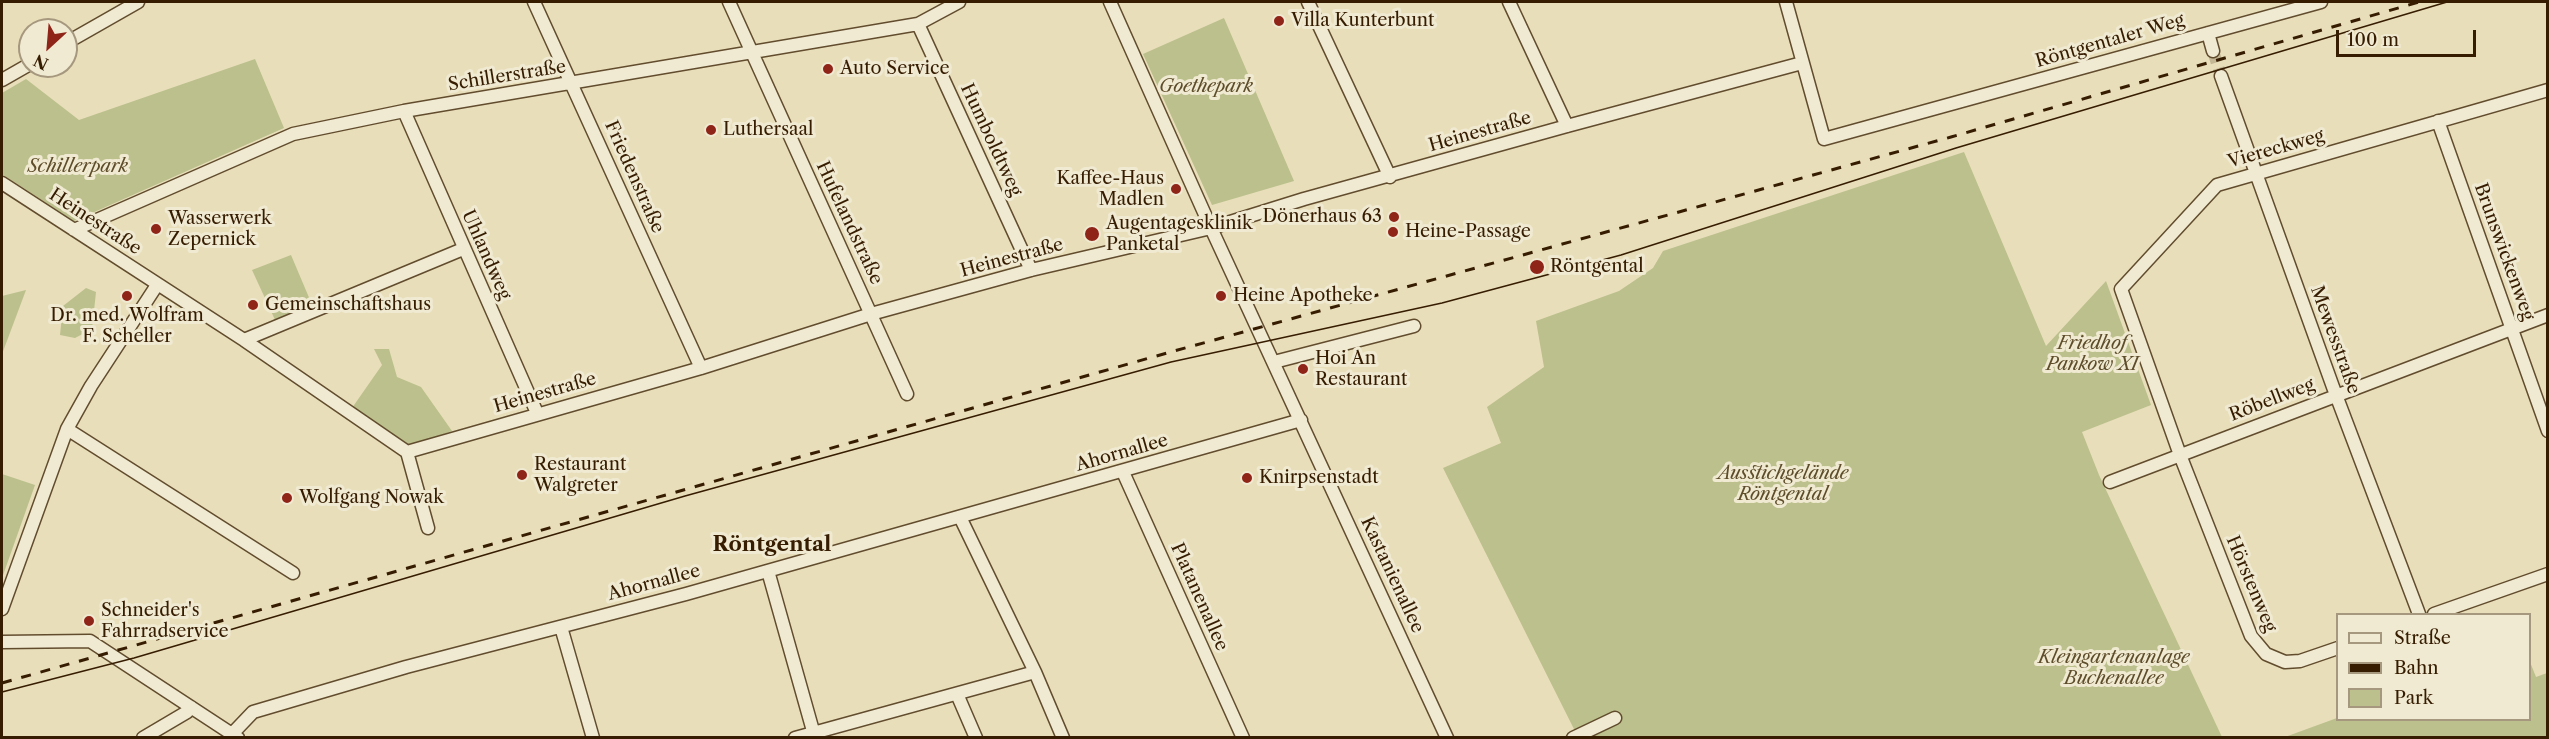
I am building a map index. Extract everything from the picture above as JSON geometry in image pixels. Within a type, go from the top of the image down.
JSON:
[{"type":"street","points":[[78,36],[138,2]]},
{"type":"street","name":"Friedenstraße","points":[[534,2],[701,368]]},
{"type":"street","name":"Hufelandstraße","points":[[729,2],[907,394]]},
{"type":"street","name":"Schillerstraße","points":[[74,230],[293,134],[404,111],[918,24],[958,2]]},
{"type":"street","name":"Kastanienallee","points":[[1110,2],[1211,228],[1447,738]]},
{"type":"street","points":[[1308,2],[1390,177]]},
{"type":"street","points":[[1509,2],[1567,126]]},
{"type":"street","points":[[1786,2],[1802,63]]},
{"type":"street","name":"Röntgentaler Weg","points":[[1802,63],[1824,139],[2321,2]]},
{"type":"street","name":"Humboldtweg","points":[[918,24],[1031,270]]},
{"type":"street","points":[[2208,33],[2213,51]]},
{"type":"street","name":"Heinestraße","points":[[2,183],[244,340],[407,452],[701,368],[871,314],[1031,270],[1211,228],[1304,199],[1802,63]]},
{"type":"street","points":[[2,80],[18,71]]},
{"type":"street","name":"Mewesstraße","points":[[2221,76],[2336,395],[2418,613]]},
{"type":"street","name":"Viereckweg","points":[[2180,455],[2121,289],[2217,185],[2547,90]]},
{"type":"street","name":"Uhlandweg","points":[[404,111],[537,413]]},
{"type":"street","name":"Brunswickenweg","points":[[2438,121],[2513,328],[2547,430]]},
{"type":"street","points":[[244,340],[463,249]]},
{"type":"street","points":[[2,609],[67,429],[91,386],[157,285]]},
{"type":"street","name":"Röbellweg","points":[[2110,482],[2547,315]]},
{"type":"street","points":[[1274,362],[1414,326]]},
{"type":"street","name":"Ahornallee","points":[[235,736],[253,711],[406,667],[768,571],[1301,420]]},
{"type":"street","points":[[67,429],[294,573]]},
{"type":"street","points":[[407,452],[428,528]]},
{"type":"street","name":"Hörstenweg","points":[[2180,455],[2256,644],[2266,654],[2285,662],[2300,661],[2336,648]]},
{"type":"street","name":"Platanenallee","points":[[1123,472],[1243,738]]},
{"type":"street","points":[[960,517],[1035,672],[1063,738]]},
{"type":"street","points":[[768,571],[814,735]]},
{"type":"street","points":[[2440,613],[2547,574]]},
{"type":"street","points":[[561,627],[593,738]]},
{"type":"street","points":[[2,642],[90,641],[235,736]]},
{"type":"street","points":[[795,738],[814,735],[1035,672]]},
{"type":"street","points":[[957,694],[976,738]]},
{"type":"street","points":[[143,738],[187,712],[191,707]]},
{"type":"street","points":[[1573,738],[1615,718]]},
{"type":"green space","name":"Goethepark","points":[[1224,18],[1294,181],[1212,205],[1143,54]]},
{"type":"green space","name":"Schillerpark","points":[[255,59],[284,128],[74,221],[2,174],[2,93],[26,79],[79,120]]},
{"type":"green space","name":"Ausstichgelände Röntgental","points":[[1964,152],[2046,346],[2106,281],[2151,405],[2082,432],[2099,475],[2222,737],[1578,737],[1443,468],[1501,443],[1487,407],[1544,367],[1536,321],[1619,291],[1653,268],[1663,251]]},
{"type":"green space","points":[[291,255],[313,307],[276,322],[252,270]]},
{"type":"green space","points":[[86,288],[96,292],[92,329],[75,338],[60,335],[63,306]]},
{"type":"green space","points":[[26,290],[2,354],[2,296]]},
{"type":"green space","points":[[374,349],[389,349],[397,377],[421,387],[452,431],[407,448],[352,408],[382,365]]},
{"type":"green space","points":[[2,474],[35,485],[2,578]]},
{"type":"green space","points":[[2531,664],[2536,677],[2547,673],[2547,737],[2285,737],[2336,718],[2336,721],[2531,721]]},
{"type":"tunnel","points":[[2213,51],[2221,76]]},
{"type":"tram line","points":[[2,692],[134,658],[685,496],[1171,362],[1442,303],[1621,255],[1956,148],[2447,2]]},
{"type":"railway","points":[[2,683],[1167,353],[1951,137],[2419,2]]},
{"type":"place","name":"Villa Kunterbunt","points":[[1279,21]]},
{"type":"place","name":"Auto Service","points":[[828,69]]},
{"type":"place","name":"Luthersaal","points":[[711,130]]},
{"type":"place","name":"Kaffee-Haus Madlen","points":[[1176,189]]},
{"type":"place","name":"Dönerhaus 63","points":[[1394,217]]},
{"type":"place","name":"Wasserwerk Zepernick","points":[[156,229]]},
{"type":"place","name":"Heine-Passage","points":[[1393,232]]},
{"type":"place","name":"Augentagesklinik Panketal","points":[[1092,234]]},
{"type":"place","name":"Röntgental","points":[[1537,267]]},
{"type":"place","name":"Dr. med. Wolfram F. Scheller","points":[[127,296]]},
{"type":"place","name":"Heine Apotheke","points":[[1221,296]]},
{"type":"place","name":"Gemeinschaftshaus","points":[[253,305]]},
{"type":"place","name":"Hoi An Restaurant","points":[[1303,369]]},
{"type":"place","name":"Restaurant Walgreter","points":[[522,475]]},
{"type":"place","name":"Knirpsenstadt","points":[[1247,478]]},
{"type":"place","name":"Wolfgang Nowak","points":[[287,498]]},
{"type":"place","name":"Schneider's Fahrradservice","points":[[89,621]]},
{"type":"district","name":"Röntgental","points":[[772,545]]},
{"type":"park label","name":"Friedhof Pankow XI","points":[[2092,354]]},
{"type":"park label","name":"Kleingartenanlage Buchenallee","points":[[2114,668]]}]
